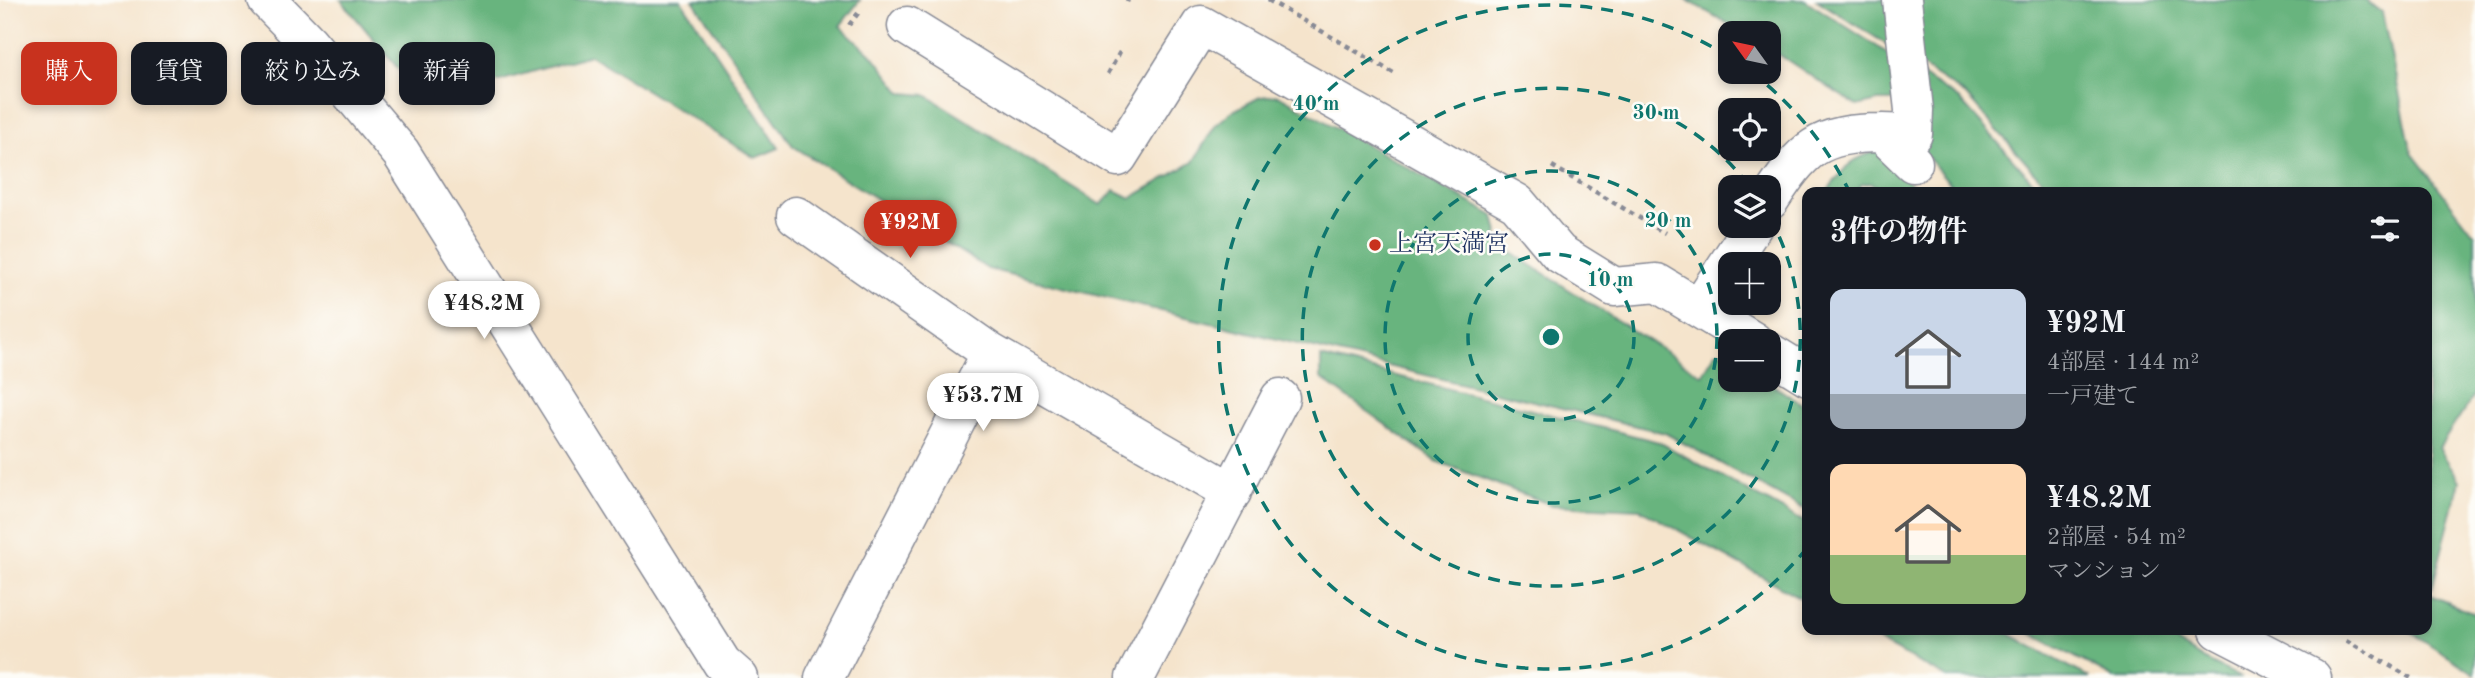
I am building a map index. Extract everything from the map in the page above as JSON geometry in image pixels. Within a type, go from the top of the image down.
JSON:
[{"type":"street","points":[[267,0],[308,41],[401,153],[723,673]]},
{"type":"street","points":[[1781,183],[1806,152],[1820,143],[1851,134],[1913,134],[1902,0]]},
{"type":"street","points":[[907,26],[1118,157],[1201,25],[1517,203],[1559,253],[1614,287],[1657,283],[1733,329]]},
{"type":"street","points":[[1882,132],[1913,163]]},
{"type":"street","points":[[796,216],[991,353],[1232,492]]},
{"type":"street","points":[[1699,308],[1745,238]]},
{"type":"street","points":[[824,678],[991,353]]},
{"type":"street","points":[[1781,359],[1802,372]]},
{"type":"street","points":[[1135,678],[1280,398]]},
{"type":"street","points":[[2229,635],[2312,678]]},
{"type":"path","points":[[1108,74],[1122,48]]},
{"type":"path","points":[[2340,637],[2412,678]]},
{"type":"green space","points":[[341,0],[681,0],[779,148],[755,158],[590,55],[495,82],[495,42],[399,42],[399,70],[385,53],[385,42],[376,42]]},
{"type":"green space","points":[[693,0],[860,0],[840,26],[874,57],[902,93],[926,95],[1101,205],[1115,190],[1131,198],[1193,162],[1215,126],[1231,112],[1260,97],[1278,95],[1494,216],[1498,233],[1495,242],[1702,375],[1718,352],[1718,392],[1781,390],[1802,404],[1802,508],[1665,433],[988,269],[793,146]]},
{"type":"green space","points":[[1687,0],[1805,0],[1960,100],[2038,187],[1953,187],[1924,153],[1900,101],[1878,101],[1857,106],[1782,57],[1782,21],[1723,21]]},
{"type":"green space","points":[[1817,0],[2365,0],[2382,13],[2412,153],[2475,235],[2475,393],[2439,448],[2460,481],[2432,588],[2432,187],[2048,187],[1966,95]]},
{"type":"green space","points":[[1882,150],[1914,187],[1877,187],[1871,183],[1860,187],[1831,187],[1849,165],[1862,156]]},
{"type":"green space","points":[[1321,357],[1659,442],[1802,521],[1802,599],[1640,509],[1552,505],[1436,461],[1321,378]]},
{"type":"green space","points":[[2432,596],[2475,614],[2475,674],[2416,635],[2432,635]]},
{"type":"green space","points":[[1867,635],[2011,635],[2090,678],[1947,678]]},
{"type":"green space","points":[[2034,635],[2165,635],[2205,660],[2242,678],[2114,678]]},
{"type":"place","name":"上宮天満宮","points":[[1375,245]]}]
